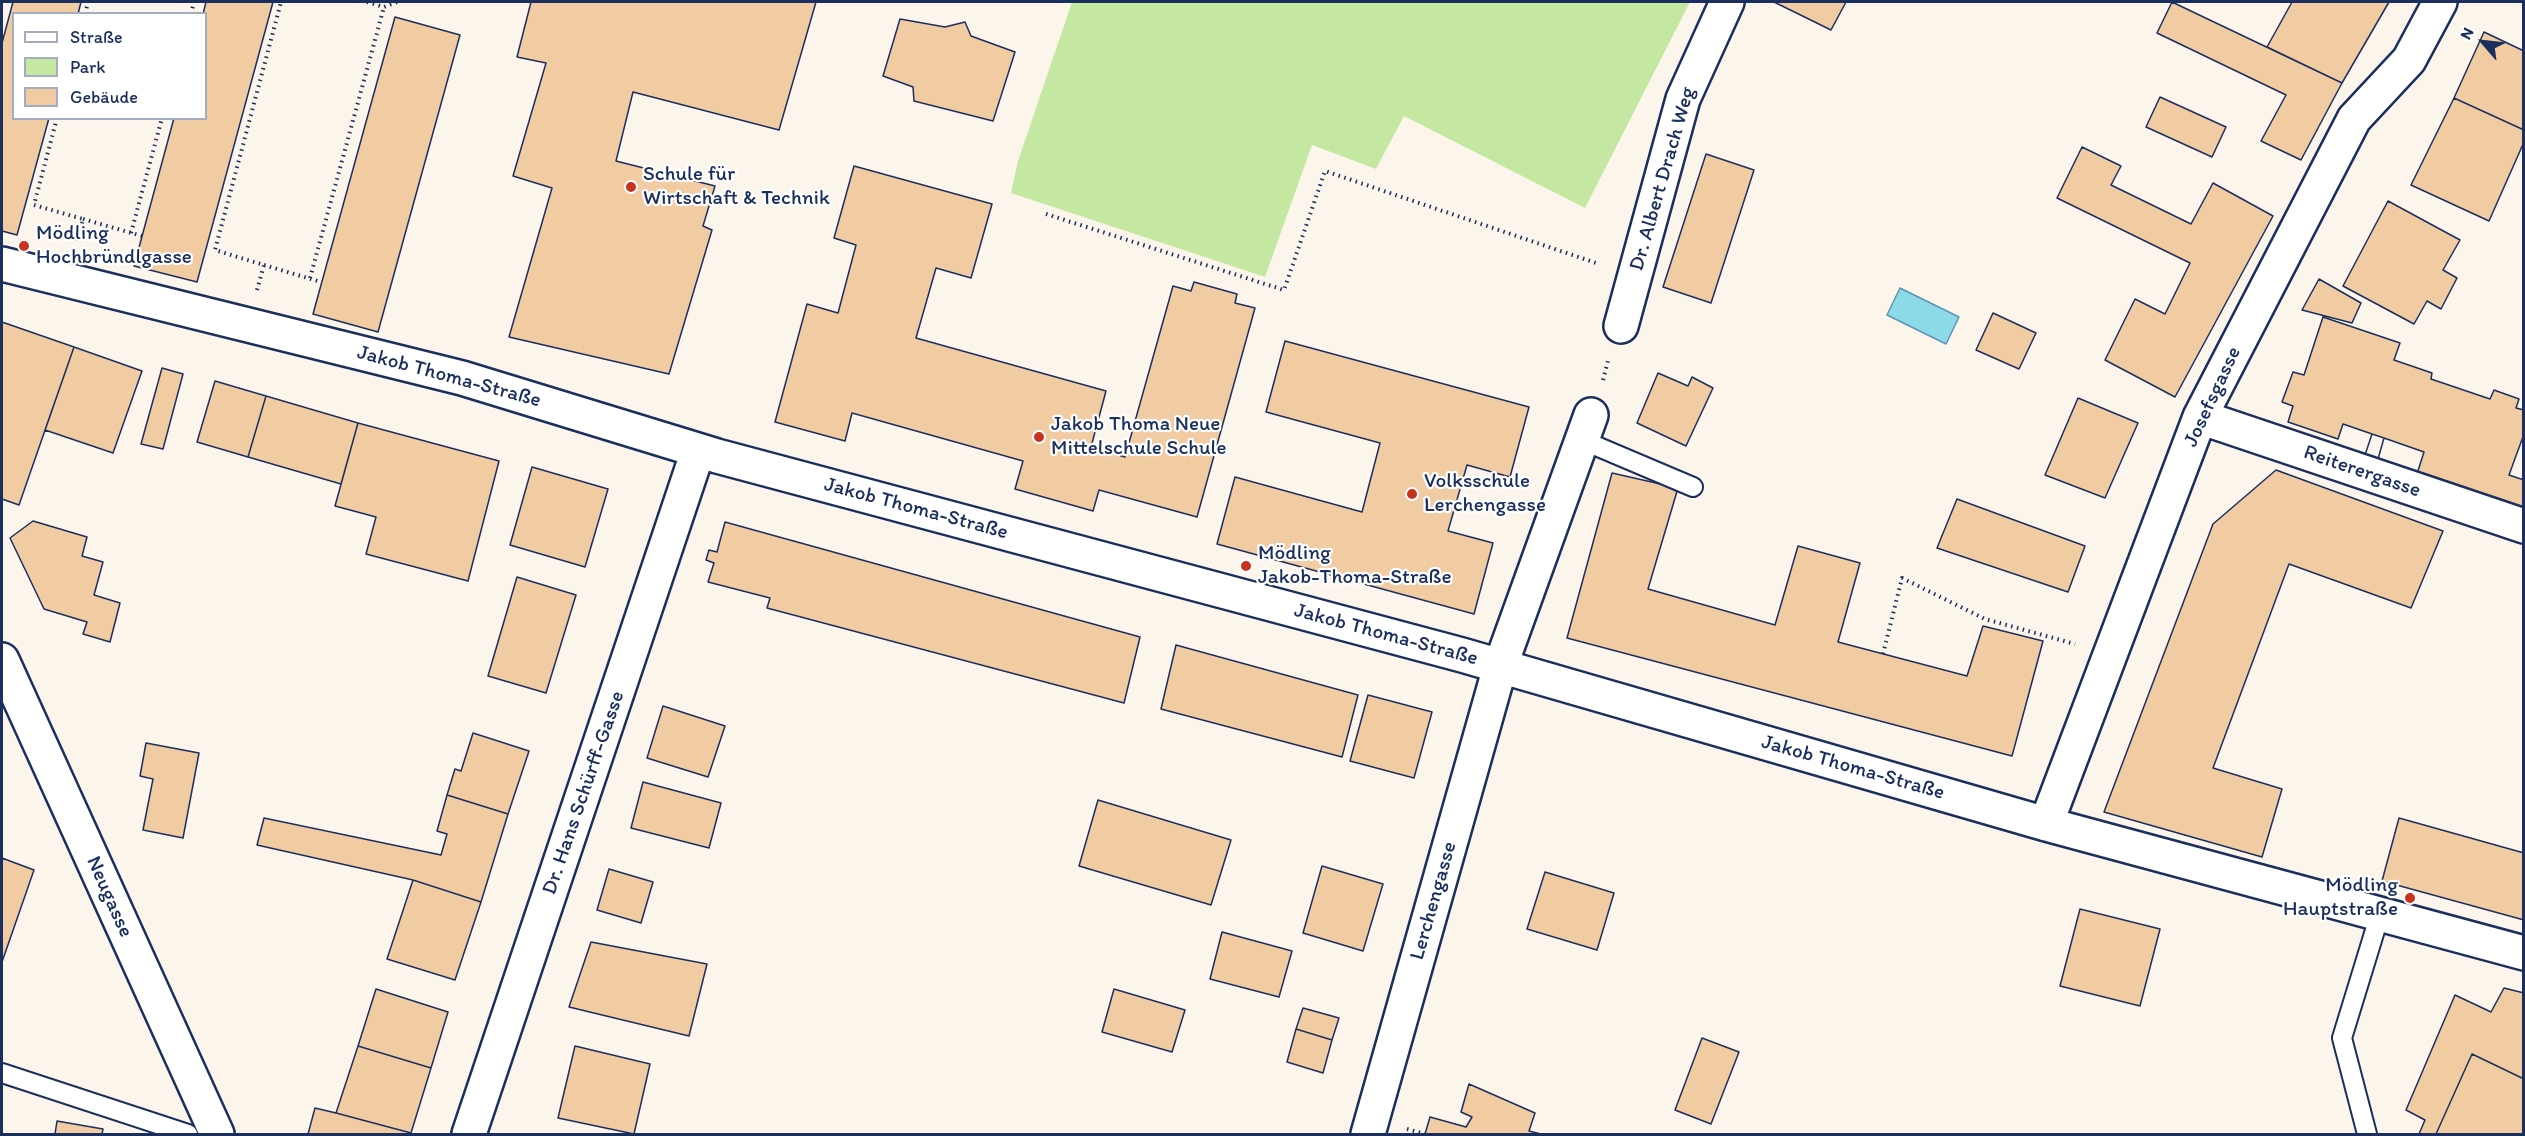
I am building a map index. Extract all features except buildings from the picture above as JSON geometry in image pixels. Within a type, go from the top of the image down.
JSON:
[{"type":"street","name":"Dr. Albert Drach Weg","points":[[1616,339],[1683,99],[1727,2]]},
{"type":"street","name":"Josefsgasse","points":[[2046,824],[2200,417],[2354,119],[2409,60],[2440,2]]},
{"type":"street","name":"Jakob Thoma-Straße","points":[[2,264],[462,378],[698,451],[1462,655],[2046,824],[2523,953]]},
{"type":"street","name":"Reiterergasse","points":[[2200,417],[2523,526]]},
{"type":"street","points":[[1500,667],[1587,427]]},
{"type":"street","name":"Dr. Hans Schürff-Gasse","points":[[469,1134],[698,451]]},
{"type":"street","name":"Neugasse","points":[[2,660],[218,1134]]},
{"type":"street","name":"Lerchengasse","points":[[1368,1134],[1500,667]]},
{"type":"lane","points":[[1587,427],[1693,487]]},
{"type":"lane","points":[[2367,1134],[2342,1038],[2380,914]]},
{"type":"lane","points":[[2,1073],[188,1134]]},
{"type":"path","points":[[281,2],[215,250],[321,282]]},
{"type":"path","points":[[367,2],[384,6],[397,2]]},
{"type":"path","points":[[310,278],[384,6]]},
{"type":"path","points":[[56,120],[34,205],[142,236]]},
{"type":"path","points":[[131,233],[161,120]]},
{"type":"path","points":[[1046,214],[1284,290],[1325,171],[1634,276]]},
{"type":"path","points":[[66,281],[83,219]]},
{"type":"path","points":[[247,325],[264,265]]},
{"type":"path","points":[[1603,379],[1616,339]]},
{"type":"path","points":[[1882,654],[1902,579],[1985,619],[2045,636]]},
{"type":"green space","points":[[1072,2],[1690,2],[1585,208],[1404,116],[1376,169],[1312,145],[1265,277],[1011,193],[1018,161]]},
{"type":"water","points":[[1900,288],[1959,317],[1946,344],[1887,315]]},
{"type":"place","name":"Schule für Wirtschaft & Technik","points":[[631,187]]},
{"type":"place","name":"Mödling Hochbründlgasse","points":[[24,246]]},
{"type":"place","name":"Jakob Thoma Neue Mittelschule Schule","points":[[1039,437]]},
{"type":"place","name":"Volksschule Lerchengasse","points":[[1412,494]]},
{"type":"place","name":"Mödling Jakob-Thoma-Straße","points":[[1246,566]]},
{"type":"place","name":"Mödling Hauptstraße","points":[[2410,898]]}]
